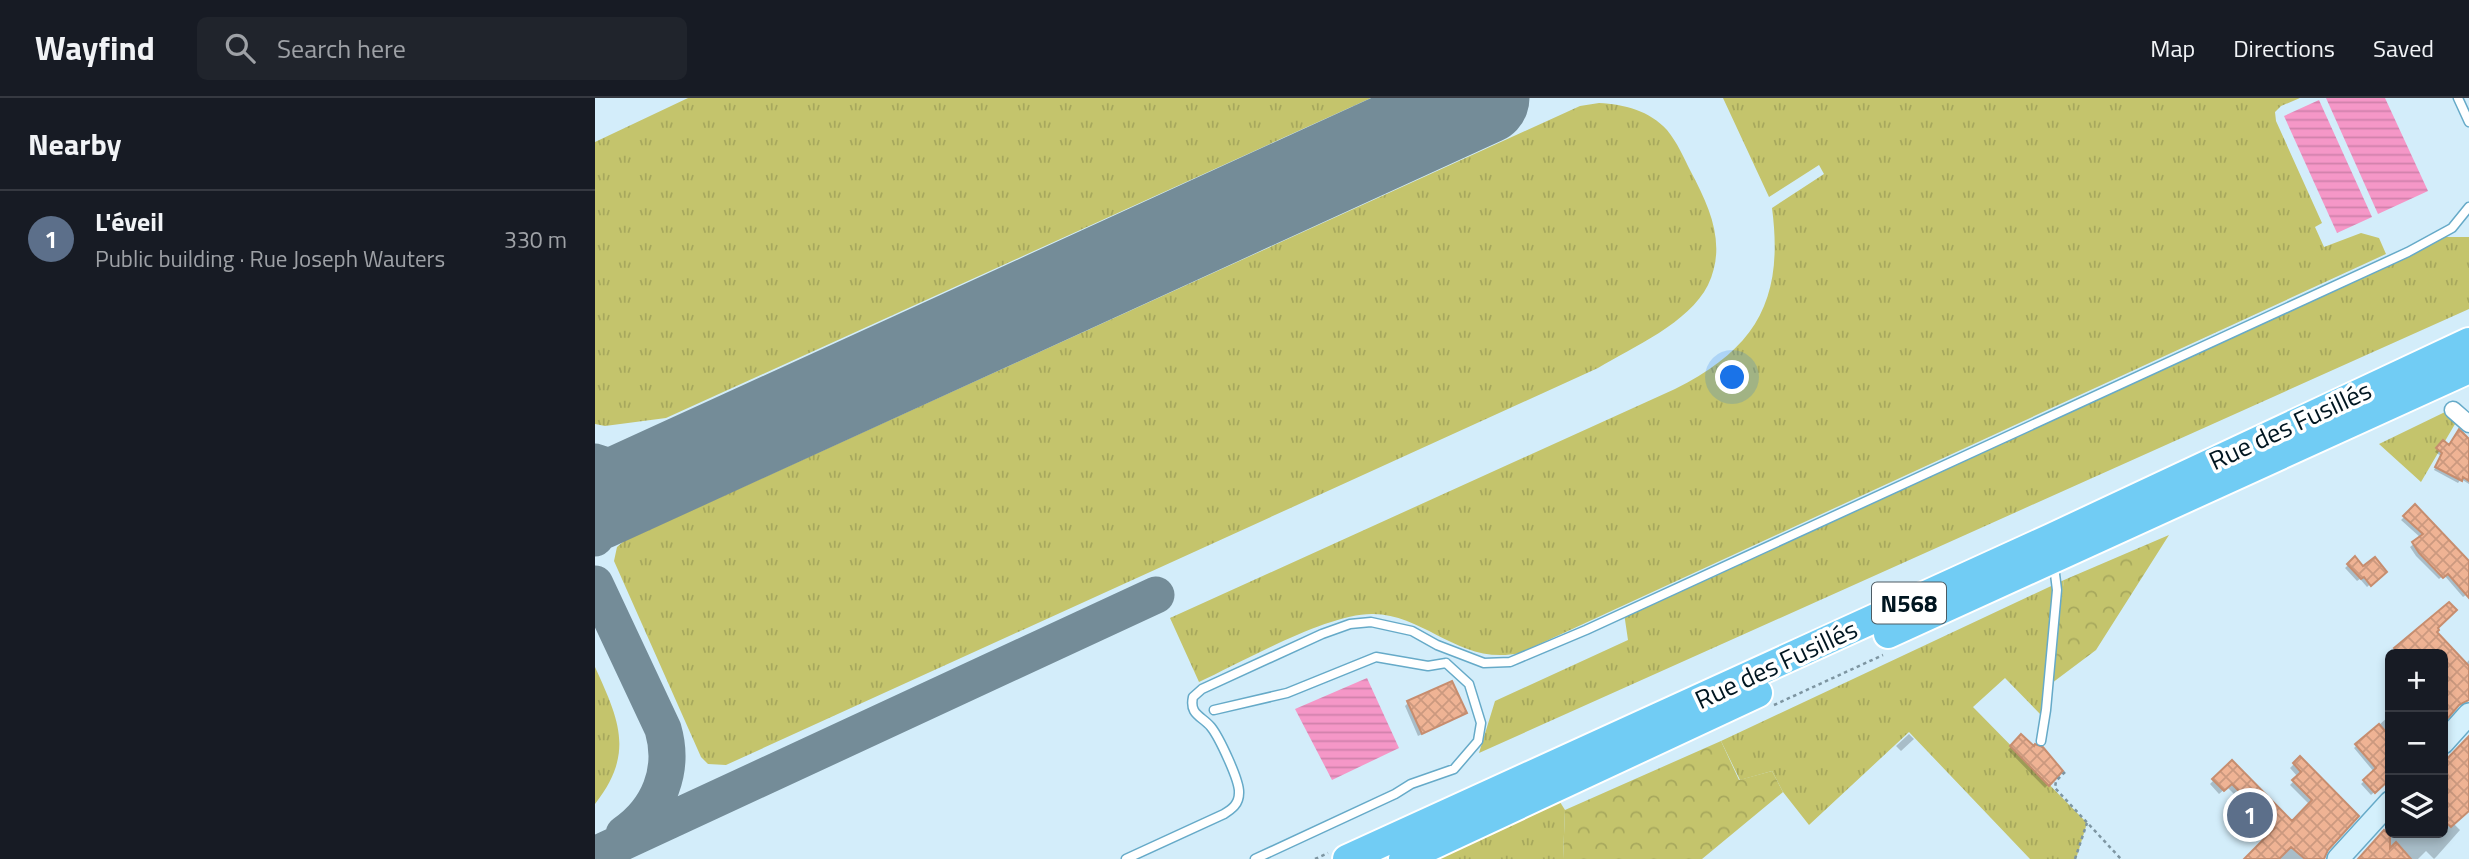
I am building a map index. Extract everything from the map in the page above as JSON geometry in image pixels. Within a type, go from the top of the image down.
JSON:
[{"type":"highway","name":"Rue des Fusillés","points":[[1347,859],[2051,538],[2469,342]]},
{"type":"highway","name":"Rue des Fusillés","points":[[1403,859],[1763,690],[2469,369]]},
{"type":"street","points":[[2453,410],[2469,424]]},
{"type":"street","points":[[2448,737],[2469,714]]},
{"type":"street","points":[[2338,859],[2385,807]]},
{"type":"lane","points":[[2458,98],[2469,122]]},
{"type":"lane","points":[[1126,859],[1224,814],[1233,809],[1237,802],[1238,785],[1213,730],[1193,709],[1193,697],[1202,689],[1322,634],[1350,624],[1371,622],[1412,631],[1484,663],[1510,662],[1586,630],[2408,252],[2452,228],[2469,206]]},
{"type":"lane","points":[[2041,741],[2057,590],[2055,574],[2049,561]]},
{"type":"lane","points":[[1446,663],[1452,650]]},
{"type":"lane","points":[[1214,710],[1287,692],[1376,657],[1428,666],[1446,663]]},
{"type":"lane","points":[[1255,859],[1411,784],[1454,769],[1478,741],[1481,723],[1469,684],[1446,663]]},
{"type":"path","points":[[2065,772],[2056,781],[2055,789],[2121,859]]},
{"type":"path","points":[[2075,859],[2087,823]]},
{"type":"green space","points":[[688,98],[1371,98],[666,418],[605,426],[595,424],[595,142]]},
{"type":"green space","points":[[1723,98],[2300,98],[2281,106],[2275,112],[2276,121],[2322,223],[2315,227],[2324,247],[2361,233],[2379,238],[2386,254],[1520,653],[1479,653],[1410,622],[1373,614],[1333,621],[1261,651],[1199,682],[1170,618],[1675,389],[1703,373],[1745,338],[1759,317],[1768,294],[1775,240],[1772,208],[1824,174],[1819,165],[1769,197]]},
{"type":"green space","points":[[1599,103],[1636,110],[1653,118],[1667,130],[1698,186],[1714,227],[1716,256],[1708,285],[1688,311],[1659,333],[1598,368],[726,765],[708,764],[701,757],[614,561],[617,547],[624,541],[1580,106]]},
{"type":"green space","points":[[2440,237],[2469,237],[2469,309],[1479,753],[1495,701],[1628,640],[1624,613]]},
{"type":"green space","points":[[2445,412],[2455,424],[2421,482],[2379,444]]},
{"type":"green space","points":[[2169,535],[2096,650],[2048,686],[2064,580]]},
{"type":"green space","points":[[2064,580],[2046,710],[2041,715],[2005,678],[1973,707],[2087,823],[2076,859],[2030,859],[1909,732],[1809,825],[1783,792],[1772,771],[1740,780],[1721,741]]},
{"type":"green space","points":[[595,667],[616,720],[619,752],[615,769],[595,804]]},
{"type":"green space","points":[[1721,741],[1739,780],[1772,771],[1783,792],[1702,859],[1563,859],[1565,810]]},
{"type":"green space","points":[[1560,802],[1565,810],[1563,859],[1434,859]]},
{"type":"shaded area","points":[[2326,98],[2385,98],[2428,191],[2378,214]]},
{"type":"shaded area","points":[[2319,100],[2372,217],[2337,233],[2284,116]]},
{"type":"shaded area","points":[[1367,678],[1399,748],[1332,780],[1295,709]]},
{"type":"building","points":[[2459,429],[2469,439],[2469,481],[2463,477],[2462,481],[2435,467],[2442,453],[2436,448],[2443,440],[2449,445]]},
{"type":"building","points":[[2415,504],[2469,561],[2469,598],[2448,574],[2443,578],[2412,542],[2423,534],[2403,516]]},
{"type":"building","points":[[2355,556],[2363,566],[2375,557],[2387,572],[2371,586],[2347,564]]},
{"type":"building","points":[[2449,602],[2457,610],[2437,632],[2469,666],[2469,700],[2459,705],[2448,718],[2448,649],[2394,648]]},
{"type":"building","points":[[1452,681],[1467,713],[1422,734],[1407,701]]},
{"type":"building","points":[[2379,724],[2385,731],[2385,784],[2375,793],[2363,780],[2376,768],[2355,744]]},
{"type":"building","points":[[2021,734],[2034,746],[2043,747],[2063,771],[2049,786],[2010,746]]},
{"type":"building","points":[[2469,736],[2469,811],[2451,827],[2448,824],[2448,758]]},
{"type":"building","points":[[2300,756],[2359,816],[2328,850],[2324,859],[2305,859],[2291,847],[2279,859],[2244,859],[2275,828],[2232,784],[2224,791],[2212,779],[2232,760],[2292,821],[2312,800],[2292,780],[2301,772],[2293,763]]},
{"type":"building","points":[[2384,830],[2385,838],[2390,838],[2390,848],[2396,842],[2411,859],[2358,859]]},
{"type":"taxiway","points":[[595,462],[635,468],[702,455]]},
{"type":"taxiway","points":[[595,538],[611,509],[634,486]]},
{"type":"taxiway","points":[[595,584],[663,729],[666,744],[665,774],[655,801],[647,813],[624,834]]},
{"type":"taxiway","points":[[595,855],[1156,595]]},
{"type":"runway","points":[[595,504],[1483,98]]},
{"type":"place","name":"L'éveil","points":[[2250,815]]}]
